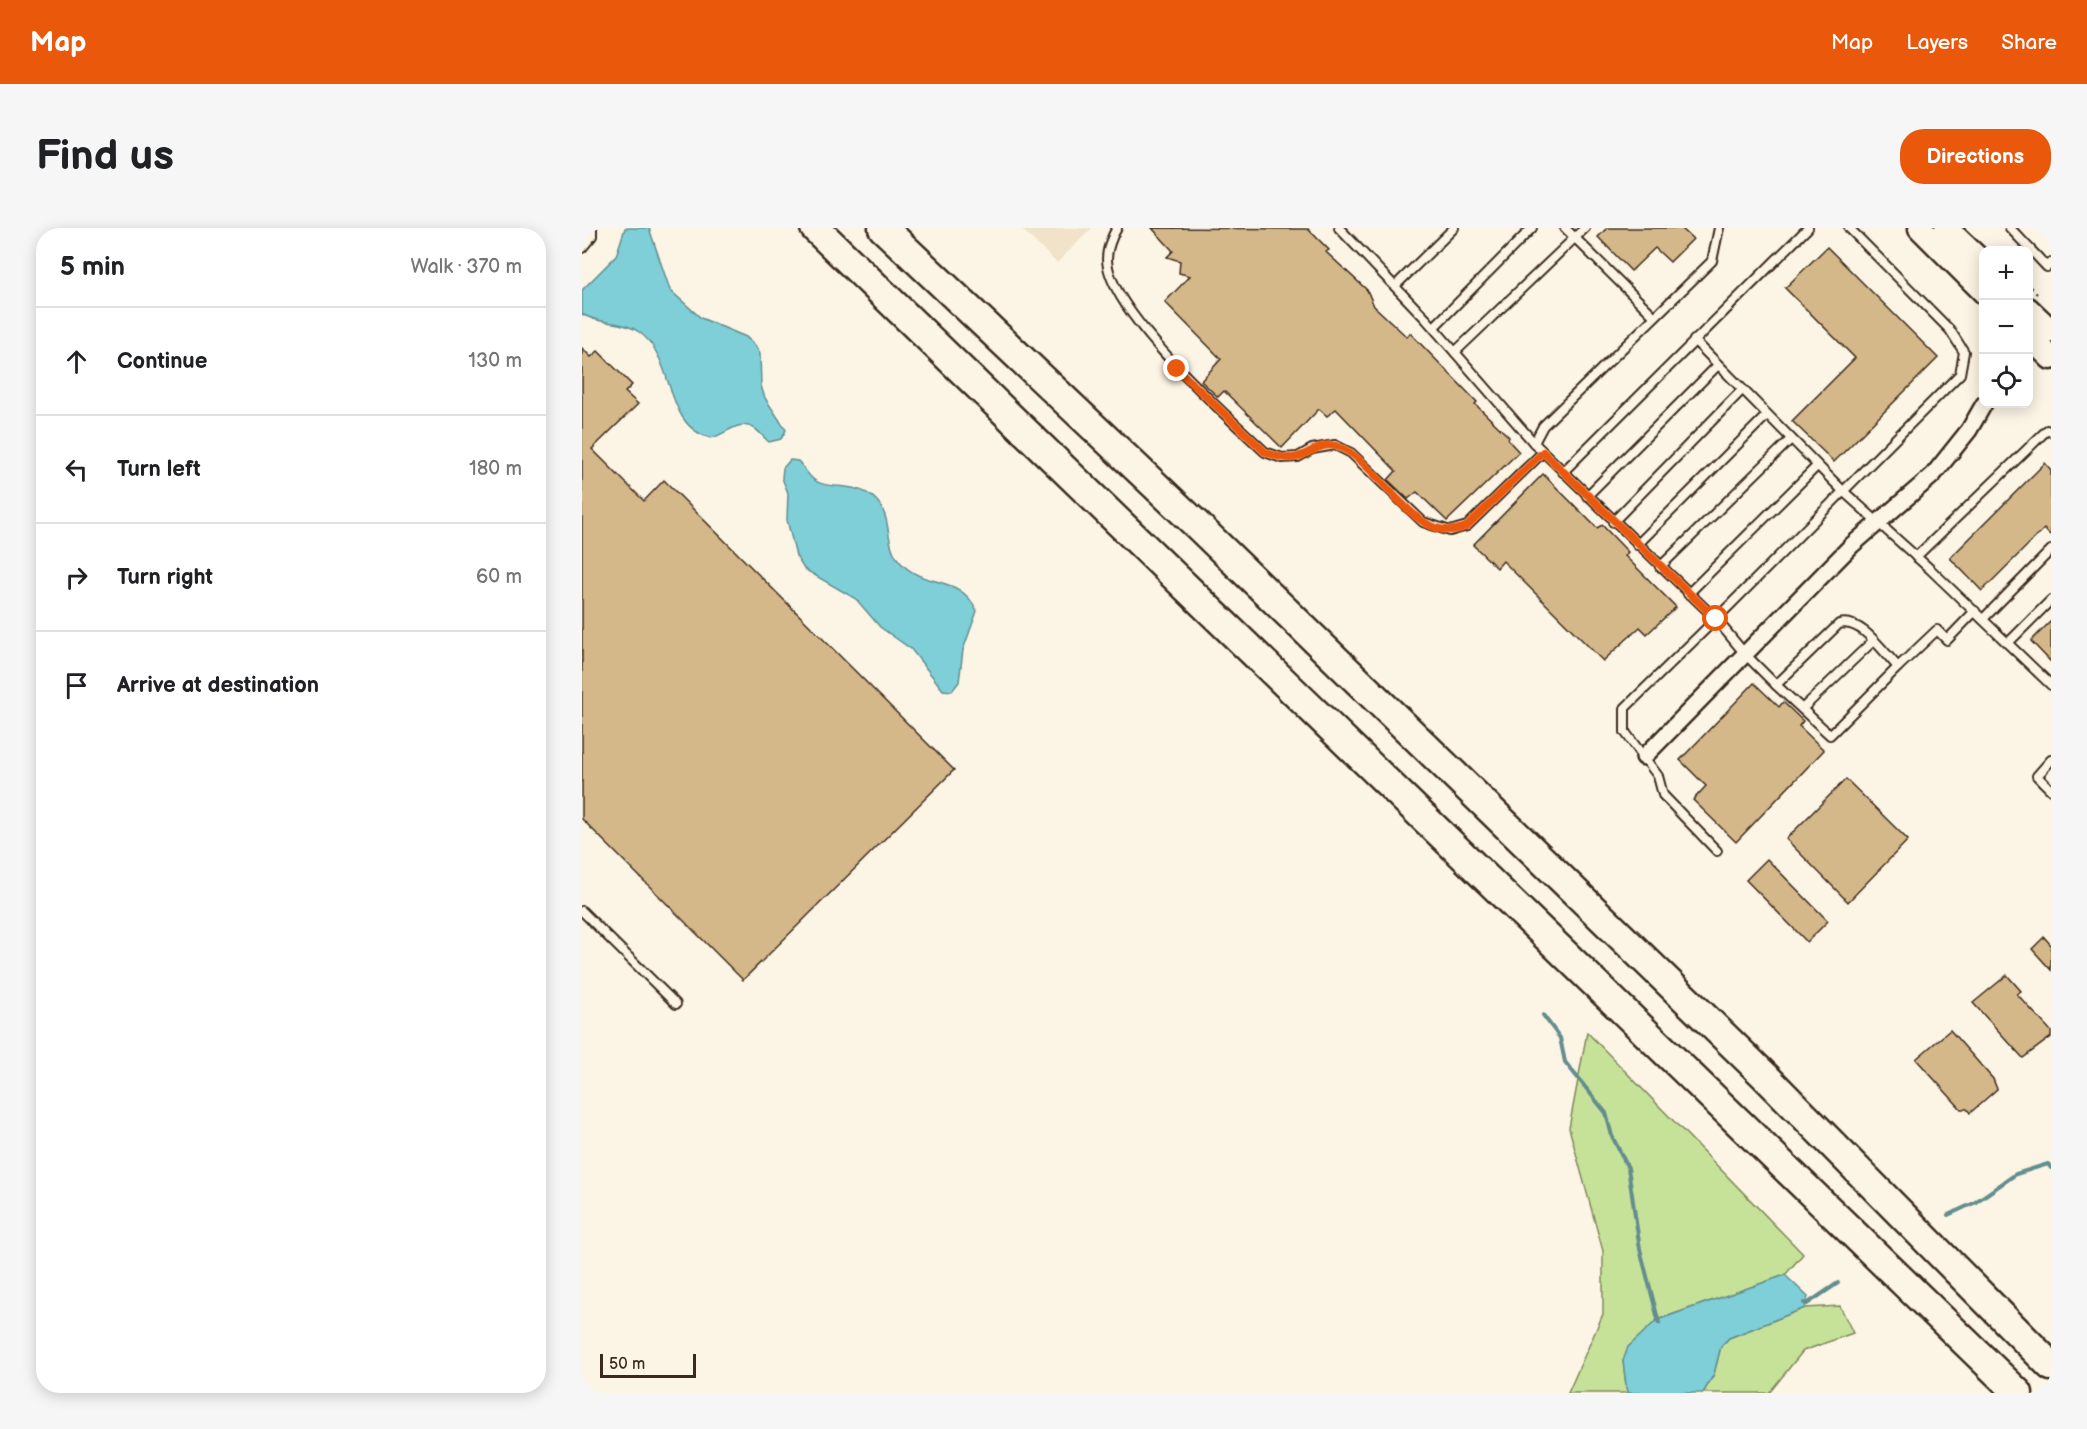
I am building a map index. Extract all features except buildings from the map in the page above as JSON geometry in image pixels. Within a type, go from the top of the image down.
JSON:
[{"type":"highway","points":[[814,228],[2018,1393]]},
{"type":"highway","points":[[883,228],[1196,524],[1756,1067],[2051,1366]]},
{"type":"main road","points":[[1920,228],[1979,287]]},
{"type":"main road","points":[[1946,228],[1979,260]]},
{"type":"main road","points":[[2038,324],[2051,358]]},
{"type":"street","points":[[1644,757],[1852,545],[1940,467],[1969,430],[1982,408]]},
{"type":"lane","points":[[582,248],[592,236],[592,228]]},
{"type":"lane","points":[[1117,228],[1107,258],[1113,282],[1129,308],[1177,369],[1265,452],[1282,458],[1298,457],[1312,449],[1335,446],[1351,453],[1423,522],[1450,531],[1467,526],[1543,452]]},
{"type":"lane","points":[[1339,228],[1434,327],[1534,443],[1613,522],[1716,619],[1744,654],[1830,735],[1937,630],[1947,640],[1975,611]]},
{"type":"lane","points":[[1395,286],[1454,228]]},
{"type":"lane","points":[[1434,327],[1532,228]]},
{"type":"lane","points":[[1565,228],[1654,316]]},
{"type":"lane","points":[[1455,352],[1585,228]]},
{"type":"lane","points":[[1534,443],[1543,426],[1712,261],[1719,228]]},
{"type":"lane","points":[[1563,472],[1808,228]]},
{"type":"lane","points":[[1717,851],[1663,795],[1658,776],[1625,732],[1625,708],[1960,374],[1964,352],[1950,330],[1849,228]]},
{"type":"lane","points":[[2010,228],[2048,267],[2051,263]]},
{"type":"lane","points":[[1694,340],[1817,466],[1975,611],[2051,685]]},
{"type":"lane","points":[[1587,496],[1718,365]]},
{"type":"lane","points":[[1613,522],[1742,390]]},
{"type":"lane","points":[[1637,545],[1767,415]]},
{"type":"lane","points":[[1916,557],[2047,430],[2051,432]]},
{"type":"lane","points":[[1660,567],[1791,439]]},
{"type":"lane","points":[[1689,594],[1817,466]]},
{"type":"lane","points":[[1983,619],[2051,550]]},
{"type":"lane","points":[[2008,643],[2051,600]]},
{"type":"lane","points":[[1776,685],[1839,624],[1853,624],[1898,667]]},
{"type":"lane","points":[[1802,709],[1873,641]]},
{"type":"lane","points":[[2051,760],[2037,776],[2051,790]]},
{"type":"lane","points":[[582,910],[676,1004]]},
{"type":"shaded area","points":[[1020,228],[1092,228],[1057,263]]},
{"type":"green space","points":[[1587,1032],[1803,1254],[1785,1275],[1657,1320],[1623,1361],[1627,1393],[1568,1393],[1603,1314],[1603,1251],[1569,1128]]},
{"type":"green space","points":[[1840,1306],[1853,1333],[1803,1351],[1769,1393],[1703,1393],[1714,1374],[1721,1346],[1729,1338],[1805,1308]]},
{"type":"water","points":[[625,228],[649,228],[670,290],[701,318],[746,337],[755,345],[760,354],[761,386],[765,398],[786,430],[781,439],[769,442],[756,429],[742,425],[711,438],[695,431],[684,420],[651,344],[632,328],[596,320],[582,314],[582,290],[616,256]]},
{"type":"water","points":[[790,460],[798,461],[819,483],[858,490],[874,498],[887,522],[892,548],[902,564],[922,577],[952,586],[970,599],[977,611],[963,650],[959,682],[952,691],[943,690],[911,649],[880,627],[856,599],[804,569],[796,556],[787,520],[788,493],[782,478],[783,468]]},
{"type":"water","points":[[1785,1275],[1808,1297],[1805,1308],[1729,1338],[1721,1346],[1714,1374],[1703,1393],[1627,1393],[1623,1361],[1628,1347],[1657,1320]]},
{"type":"waterway","points":[[1543,1015],[1560,1038],[1565,1062],[1606,1113],[1612,1136],[1628,1168],[1640,1249],[1659,1323]]},
{"type":"waterway","points":[[1948,1215],[1974,1203],[2016,1174],[2048,1164],[2051,1168]]},
{"type":"waterway","points":[[1804,1303],[1807,1304],[1838,1283]]},
{"type":"route","points":[[1177,369],[1265,452],[1282,458],[1298,457],[1325,445],[1335,446],[1351,453],[1423,522],[1440,529],[1450,531],[1467,526],[1543,452],[1716,619]]}]
